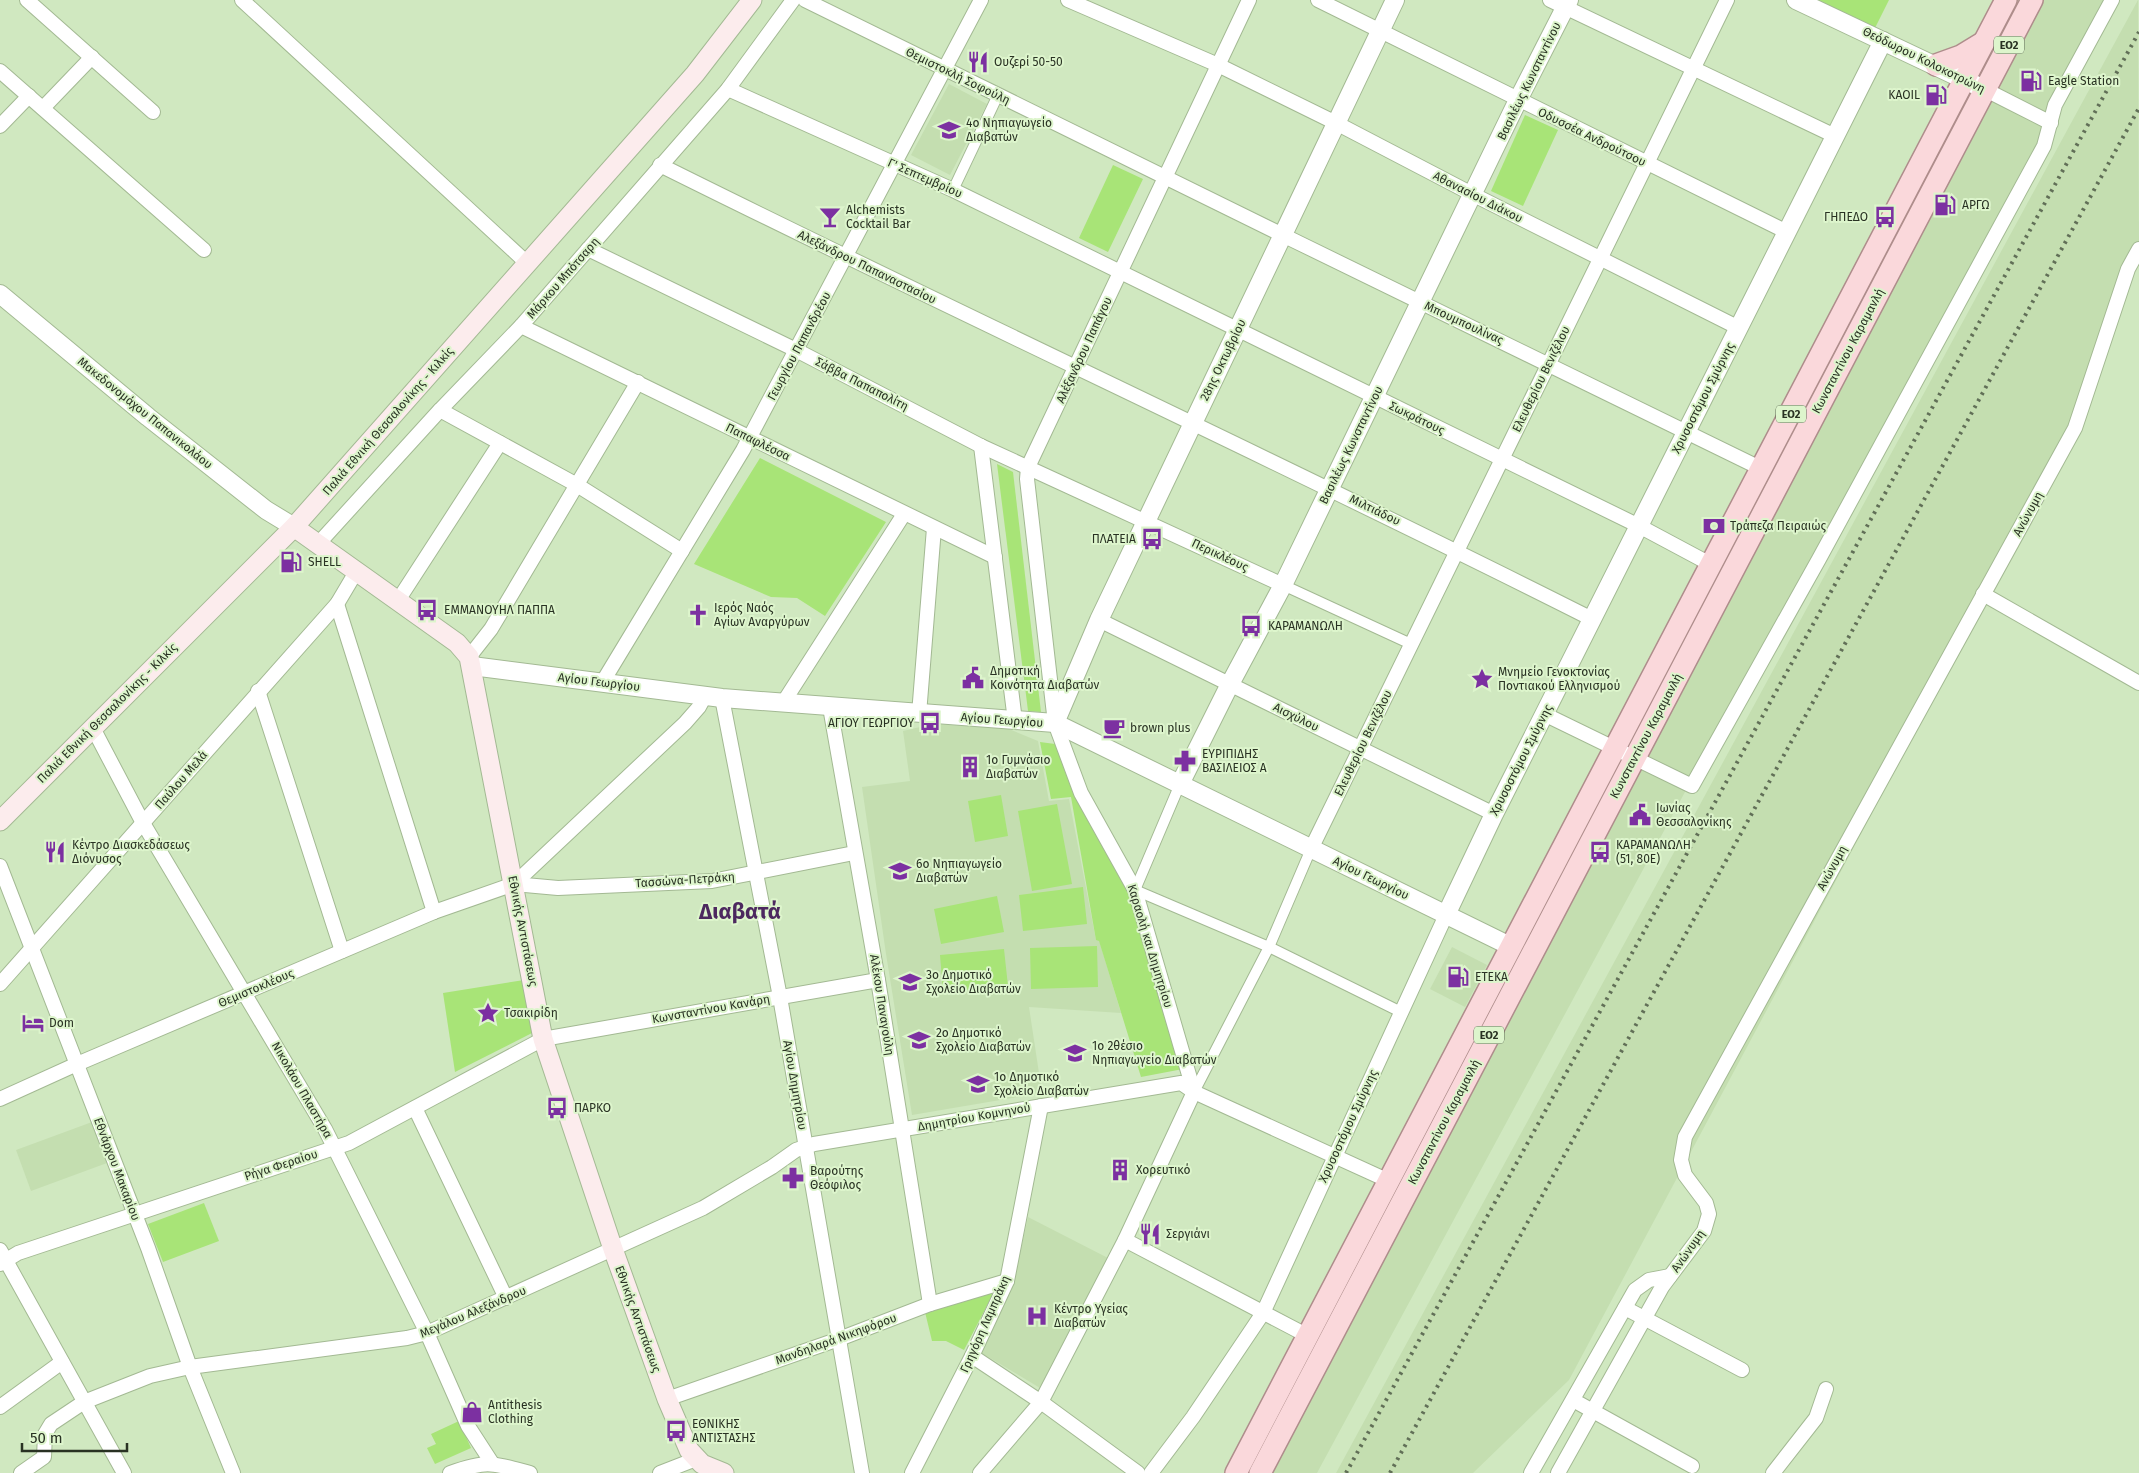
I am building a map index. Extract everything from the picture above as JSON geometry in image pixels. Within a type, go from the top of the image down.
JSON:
[{"type":"main road","name":"Παλιά Εθνική Θεσσαλονίκης - Κιλκίς","points":[[0,821],[223,596],[296,534],[528,263],[696,74],[752,0]]},
{"type":"main road","name":"Κωνσταντίνου Καραμανλή","points":[[1236,1473],[1712,566],[2006,0]]},
{"type":"main road","name":"Κωνσταντίνου Καραμανλή","points":[[1260,1473],[2032,0]]},
{"type":"main road","points":[[1936,65],[1961,56],[1984,42]]},
{"type":"main road","points":[[296,534],[318,544],[457,643],[471,662]]},
{"type":"main road","points":[[223,596],[242,597]]},
{"type":"main road","name":"Εθνικής Αντιστάσεως","points":[[471,662],[543,1039],[613,1249],[667,1399],[689,1450],[696,1459]]},
{"type":"main road","points":[[696,1459],[724,1473]]},
{"type":"street","points":[[27,0],[153,112]]},
{"type":"street","points":[[242,0],[528,263]]},
{"type":"street","name":"Μάρκου Μπότσαρη","points":[[318,544],[440,410],[521,326],[728,89],[794,0]]},
{"type":"street","name":"Θεμιστοκλή Σοφούλη","points":[[805,0],[1165,178]]},
{"type":"street","name":"Γεωργίου Παπανδρέου","points":[[602,683],[749,438],[981,0]]},
{"type":"street","name":"Αθανασίου Διάκου","points":[[1068,0],[1218,66],[1336,123],[1474,195],[1739,328]]},
{"type":"street","name":"Αλέξανδρου Παπάγου","points":[[1055,723],[1028,492],[1028,467],[1249,0]]},
{"type":"street","name":"Οδυσσέα Ανδρούτσου","points":[[1318,0],[1787,232]]},
{"type":"street","name":"28ης Οκτωβρίου","points":[[1055,723],[1099,620],[1396,0]]},
{"type":"street","name":"Ελευθερίου Βενιζέλου","points":[[980,1473],[1041,1402],[1125,1240],[1194,1092],[1269,947],[1311,849],[1360,748],[1727,0]]},
{"type":"street","name":"Θεόδωρου Κολοκοτρώνη","points":[[1796,0],[1936,65],[2050,123]]},
{"type":"street","points":[[1544,714],[1692,786],[1819,559],[2044,146],[2055,104],[2112,0]]},
{"type":"street","points":[[1562,2],[1693,70],[1835,136]]},
{"type":"street","name":"Βασιλέως Κωνσταντίνου","points":[[1135,890],[1180,784],[1230,684],[1284,585],[1374,397],[1422,303],[1474,195],[1562,2]]},
{"type":"street","name":"Χρυσοστόμου Σμύρνης","points":[[1151,1473],[1193,1417],[1263,1313],[1334,1154],[1494,814],[1883,41]]},
{"type":"street","points":[[43,108],[92,57]]},
{"type":"street","points":[[0,70],[204,250]]},
{"type":"street","name":"Γ' Σεπτεμβρίου","points":[[728,89],[953,190],[1120,274]]},
{"type":"street","points":[[953,190],[998,95]]},
{"type":"street","points":[[0,126],[29,96]]},
{"type":"street","name":"Αλεξάνδρου Παπαναστασίου","points":[[660,165],[846,258],[1076,366]]},
{"type":"street","name":"Μπουμπουλίνας","points":[[1165,178],[1549,363],[1762,469]]},
{"type":"street","name":"Σάββα Παπαπολίτη","points":[[588,249],[796,350],[981,446],[1028,467]]},
{"type":"street","name":"Ανώνυμη","points":[[1558,1473],[1670,1276],[1704,1231],[1709,1214],[1706,1203],[1685,1175],[1681,1160],[1685,1137],[2075,428],[2128,269],[2139,250]]},
{"type":"street","name":"Σωκράτους","points":[[1120,274],[1639,526],[1712,566]]},
{"type":"street","name":"Μακεδονομάχου Παπανικολάου","points":[[0,294],[148,417],[296,534]]},
{"type":"street","name":"Παπαφλέσσα","points":[[521,326],[995,557]]},
{"type":"street","name":"Μιλτιάδου","points":[[1076,366],[1330,488],[1592,619]]},
{"type":"street","points":[[471,662],[638,382]]},
{"type":"street","points":[[440,410],[577,485],[682,551]]},
{"type":"street","points":[[397,602],[500,444]]},
{"type":"street","points":[[981,446],[1014,721]]},
{"type":"street","name":"Περικλέους","points":[[1028,467],[1411,644]]},
{"type":"street","points":[[783,703],[904,514]]},
{"type":"street","points":[[919,714],[934,528]]},
{"type":"street","name":"Παύλου Μελά","points":[[0,984],[258,690],[337,604],[356,572]]},
{"type":"street","points":[[1983,594],[2139,683]]},
{"type":"street","points":[[337,604],[434,912]]},
{"type":"street","name":"Αισχύλου","points":[[1099,620],[1494,814]]},
{"type":"street","name":"Αγίου Γεωργίου","points":[[471,662],[602,683],[722,698],[1055,723],[1512,947]]},
{"type":"street","points":[[258,690],[342,951]]},
{"type":"street","points":[[514,884],[685,722],[699,707],[705,696]]},
{"type":"street","name":"Αγίου Δημητρίου","points":[[722,698],[780,997],[862,1473]]},
{"type":"street","name":"Αλέκου Παναγούλη","points":[[830,707],[854,853],[878,980],[930,1304]]},
{"type":"street","name":"Καραολή και Δημητρίου","points":[[1055,723],[1081,793],[1135,890],[1194,1092]]},
{"type":"street","name":"Νικολάου Πλαστήρα","points":[[93,728],[143,823],[245,992],[335,1148],[427,1333],[468,1426],[492,1463]]},
{"type":"street","name":"Τασσώνα-Πετράκη","points":[[514,884],[558,888],[712,881],[756,874],[854,853]]},
{"type":"street","name":"Εθνάρχου Μακαρίου","points":[[0,866],[134,1213],[190,1367],[233,1473]]},
{"type":"street","name":"Θεμιστοκλέους","points":[[0,1099],[77,1064],[434,912],[514,884]]},
{"type":"street","points":[[1135,890],[1269,947],[1401,1012]]},
{"type":"street","name":"Κωνσταντίνου Κανάρη","points":[[543,1039],[878,980]]},
{"type":"street","name":"Ρήγα Φεραίου","points":[[2,1258],[335,1148],[543,1039]]},
{"type":"street","name":"Δημητρίου Κομνηνού","points":[[805,1146],[1182,1083],[1194,1092],[1334,1154],[1389,1181]]},
{"type":"street","name":"Γρηγόρη Λαμπράκη","points":[[912,1473],[972,1356],[1007,1281],[1041,1106]]},
{"type":"street","points":[[414,1108],[506,1298]]},
{"type":"street","name":"Μεγάλου Αλεξάνδρου","points":[[21,1473],[44,1457],[45,1434],[51,1424],[84,1402],[150,1376],[190,1367],[407,1338],[427,1333],[725,1196],[805,1146]]},
{"type":"street","points":[[1125,1240],[1308,1336]]},
{"type":"street","points":[[2,1258],[123,1473]]},
{"type":"street","points":[[1531,1473],[1635,1290],[1649,1280],[1670,1276]]},
{"type":"street","name":"Μανδηλαρά Νικηφόρου","points":[[667,1399],[839,1339],[930,1304],[1007,1281]]},
{"type":"street","points":[[1625,1308],[1742,1370]]},
{"type":"street","points":[[972,1356],[1041,1402],[1138,1473]]},
{"type":"street","points":[[0,1407],[62,1362]]},
{"type":"street","points":[[1773,1473],[1808,1430],[1820,1409],[1826,1390]]},
{"type":"street","points":[[1573,1400],[1692,1466]]},
{"type":"street","points":[[660,1473],[696,1459]]},
{"type":"street","points":[[450,1473],[478,1464],[492,1463],[530,1473]]},
{"type":"shaded area","points":[[2042,0],[2107,0],[2047,132],[1739,692],[1317,1473],[1270,1473]]},
{"type":"shaded area","points":[[2138,0],[2139,244],[2079,426],[1569,1380],[1473,1473],[1336,1473]]},
{"type":"shaded area","name":"4ο Νηπιαγωγείο Διαβατών","points":[[949,84],[987,104],[950,175],[911,155]]},
{"type":"shaded area","points":[[933,724],[1009,729],[1038,741],[1049,801],[1069,799],[1096,940],[1099,940],[1121,1013],[1029,1007],[1042,1093],[912,1115],[862,787],[910,781],[903,731]]},
{"type":"shaded area","name":"ΕΤΕΚΑ","points":[[1452,947],[1487,965],[1465,1007],[1430,989]]},
{"type":"shaded area","points":[[92,1122],[107,1163],[31,1191],[16,1150]]},
{"type":"shaded area","name":"Κέντρο Υγείας Διαβατών","points":[[1028,1217],[1108,1258],[1040,1388],[980,1352],[1014,1281]]},
{"type":"green space","points":[[1813,0],[1889,0],[1874,30]]},
{"type":"green space","points":[[1525,115],[1558,130],[1523,206],[1491,191]]},
{"type":"green space","points":[[1113,165],[1143,179],[1108,252],[1079,238]]},
{"type":"green space","points":[[760,458],[886,522],[825,616],[797,598],[771,597],[694,564]]},
{"type":"green space","points":[[997,464],[1013,472],[1041,712],[1028,711]]},
{"type":"green space","points":[[1040,742],[1055,744],[1129,892],[1183,1069],[1141,1077],[1099,941],[1096,940],[1071,797],[1051,799]]},
{"type":"green space","points":[[1001,795],[1008,836],[975,842],[968,801]]},
{"type":"green space","points":[[1057,804],[1072,884],[1032,891],[1018,811]]},
{"type":"green space","points":[[1083,887],[1087,924],[1023,931],[1019,895]]},
{"type":"green space","points":[[997,896],[1004,932],[941,944],[934,909]]},
{"type":"green space","points":[[1097,946],[1098,987],[1031,989],[1030,948]]},
{"type":"green space","points":[[1004,949],[1008,986],[943,992],[940,955]]},
{"type":"green space","name":"Τσακιρίδη","points":[[524,980],[534,1032],[455,1072],[443,993]]},
{"type":"green space","points":[[204,1203],[219,1241],[163,1262],[148,1224]]},
{"type":"green space","points":[[988,1291],[993,1294],[964,1350],[946,1341],[932,1341],[925,1312]]},
{"type":"green space","points":[[459,1421],[471,1448],[435,1464],[427,1448],[436,1444],[431,1434]]},
{"type":"railway","points":[[1346,1473],[2139,32]]},
{"type":"railway","points":[[1390,1473],[2139,108]]},
{"type":"place","name":"Ουζερί 50-50","points":[[978,62]]},
{"type":"place","name":"Eagle Station","points":[[2031,81]]},
{"type":"place","name":"KAOIL","points":[[1936,95]]},
{"type":"place","name":"4ο Νηπιαγωγείο Διαβατών","points":[[949,130]]},
{"type":"place","name":"ΑΡΓΩ","points":[[1945,205]]},
{"type":"place","name":"Alchemists Cocktail Bar","points":[[830,217]]},
{"type":"place","name":"ΓΗΠΕΔΟ","points":[[1885,217]]},
{"type":"place","name":"Τράπεζα Πειραιώς","points":[[1714,526]]},
{"type":"place","name":"ΠΛΑΤΕΙΑ","points":[[1152,539]]},
{"type":"place","name":"SHELL","points":[[291,562]]},
{"type":"place","name":"ΕΜΜΑΝΟΥΗΛ ΠΑΠΠΑ","points":[[427,610]]},
{"type":"place","name":"Ιερός Ναός Αγίων Αναργύρων","points":[[698,615]]},
{"type":"place","name":"ΚΑΡΑΜΑΝΩΛΗ","points":[[1251,626]]},
{"type":"place","name":"Δημοτική Κοινότητα Διαβατών","points":[[973,678]]},
{"type":"place","name":"Μνημείο Γενοκτονίας Ποντιακού Ελληνισμού","points":[[1482,679]]},
{"type":"place","name":"ΑΓΙΟΥ ΓΕΩΡΓΙΟΥ","points":[[930,723]]},
{"type":"place","name":"brown plus","points":[[1114,728]]},
{"type":"place","name":"ΕΥΡΙΠΙΔΗΣ ΒΑΣΙΛΕΙΟΣ Α","points":[[1185,761]]},
{"type":"place","name":"1ο Γυμνάσιο Διαβατών","points":[[970,767]]},
{"type":"place","name":"Ιωνίας Θεσσαλονίκης","points":[[1640,815]]},
{"type":"place","name":"Κέντρο Διασκεδάσεως Διόνυσος","points":[[55,852]]},
{"type":"place","name":"ΚΑΡΑΜΑΝΩΛΗ (51, 80Ε)","points":[[1600,852]]},
{"type":"place","name":"6ο Νηπιαγωγείο Διαβατών","points":[[900,871]]},
{"type":"place","name":"ΕΤΕΚΑ","points":[[1458,977]]},
{"type":"place","name":"3ο Δημοτικό Σχολείο Διαβατών","points":[[910,982]]},
{"type":"place","name":"Τσακιρίδη","points":[[488,1013]]},
{"type":"place","name":"Dom","points":[[33,1023]]},
{"type":"place","name":"2ο Δημοτικό Σχολείο Διαβατών","points":[[919,1040]]},
{"type":"place","name":"1ο 2θέσιο Νηπιαγωγείο Διαβατών","points":[[1075,1053]]},
{"type":"place","name":"1ο Δημοτικό Σχολείο Διαβατών","points":[[978,1084]]},
{"type":"place","name":"ΠΑΡΚΟ","points":[[557,1108]]},
{"type":"place","name":"Χορευτικό","points":[[1120,1170]]},
{"type":"place","name":"Βαρούτης Θεόφιλος","points":[[793,1178]]},
{"type":"place","name":"Σεργιάνι","points":[[1150,1234]]},
{"type":"place","name":"Κέντρο Υγείας Διαβατών","points":[[1037,1316]]},
{"type":"place","name":"Antithesis Clothing","points":[[472,1412]]},
{"type":"place","name":"ΕΘΝΙΚΗΣ ΑΝΤΙΣΤΑΣΗΣ","points":[[676,1431]]},
{"type":"district","name":"Διαβατά","points":[[740,911]]}]
